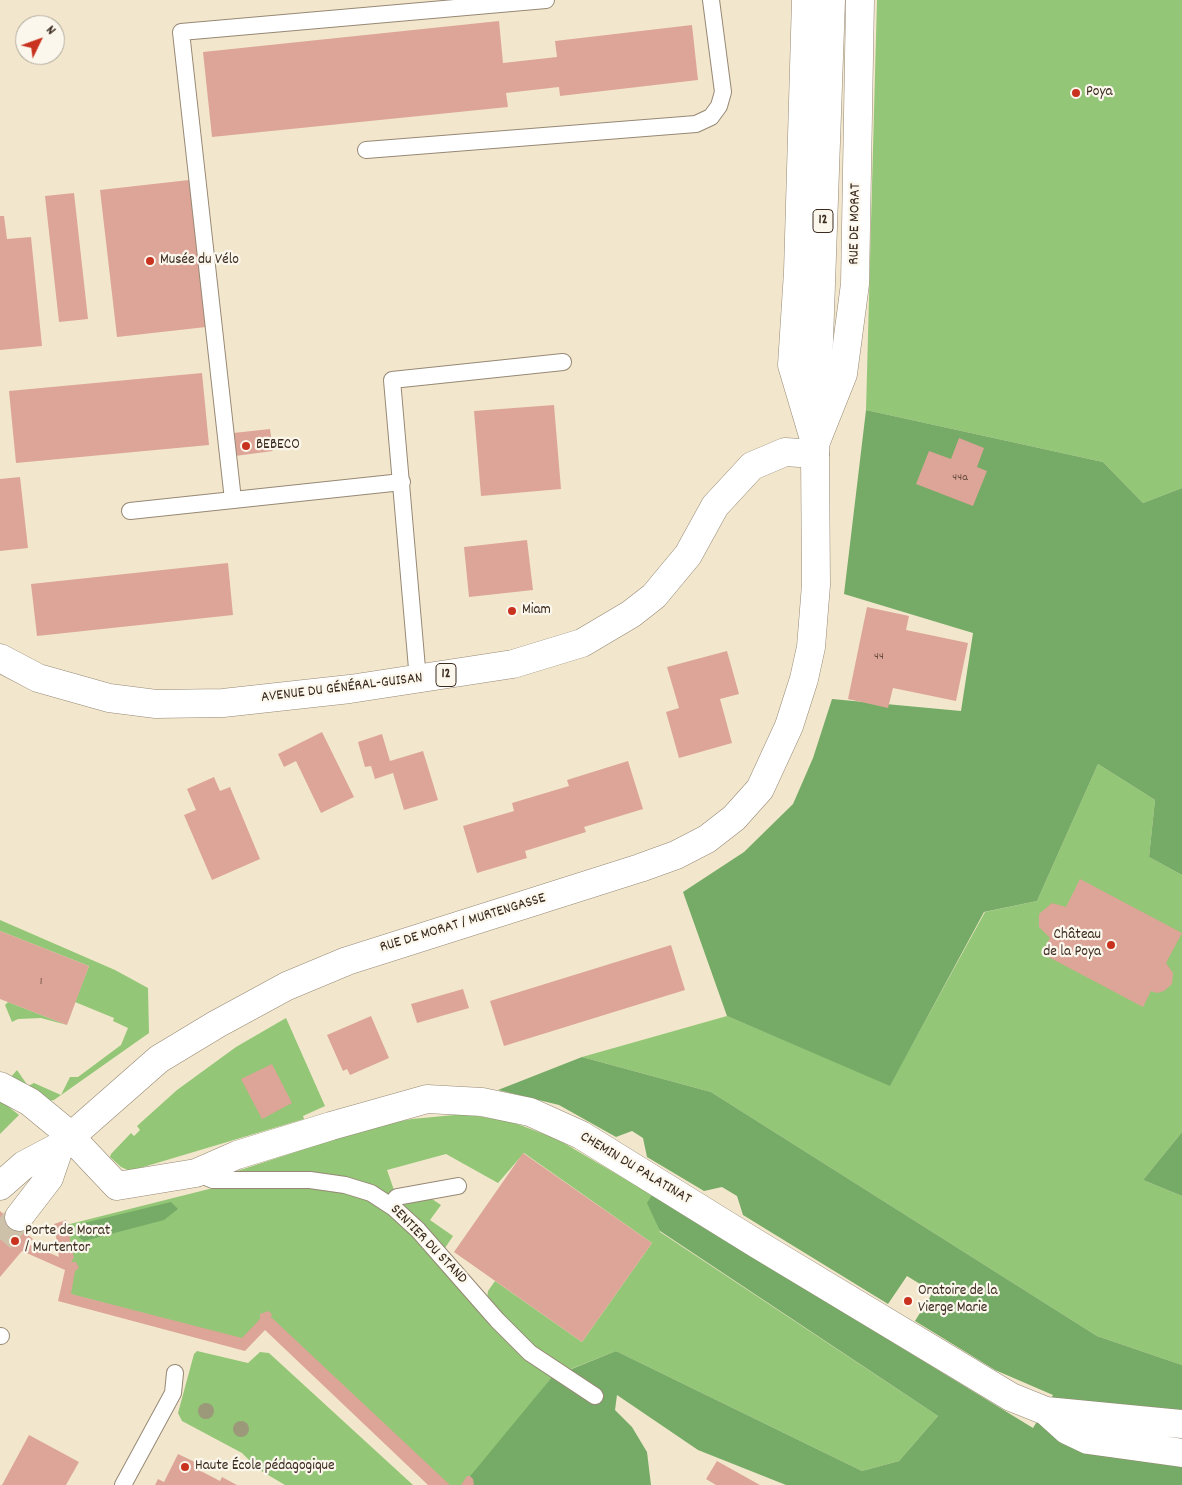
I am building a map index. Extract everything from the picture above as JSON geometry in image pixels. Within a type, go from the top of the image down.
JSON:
[{"type":"main road","name":"RUE DE MORAT","points":[[804,679],[811,647],[816,585],[815,448],[792,365],[798,272],[806,0]]},
{"type":"main road","name":"12","points":[[815,448],[831,0]]},
{"type":"main road","name":"RUE DE MORAT","points":[[815,448],[842,374],[855,284],[860,0]]},
{"type":"main road","name":"AVENUE DU GÉNÉRAL-GUISAN","points":[[0,658],[38,678],[109,698],[156,704],[223,703],[418,680],[514,664],[582,643],[632,614],[654,596],[688,555],[715,506],[752,466],[785,452],[815,448]]},
{"type":"main road","name":"RUE DE MORAT / MURTENGASSE","points":[[65,1141],[159,1059],[288,986],[347,961],[640,868],[676,855],[706,839],[734,818],[760,789],[789,726],[804,679]]},
{"type":"main road","points":[[0,1086],[30,1102],[65,1141]]},
{"type":"main road","name":"CHEMIN DU PALATINAT","points":[[65,1141],[117,1186],[196,1173],[237,1155],[293,1137],[427,1099],[482,1102],[530,1112],[581,1135],[757,1244],[1003,1392],[1046,1412],[1182,1424]]},
{"type":"main road","points":[[0,1186],[24,1165],[65,1141]]},
{"type":"main road","points":[[19,1217],[49,1178],[65,1141]]},
{"type":"main road","points":[[1046,1412],[1067,1430],[1088,1440],[1182,1454]]},
{"type":"lane","points":[[233,500],[181,32],[546,0]]},
{"type":"lane","points":[[366,150],[696,124],[711,117],[719,106],[723,92],[711,0]]},
{"type":"lane","points":[[418,680],[392,380],[563,362]]},
{"type":"lane","points":[[130,511],[402,482]]},
{"type":"lane","name":"SENTIER DU STAND","points":[[196,1173],[213,1180],[310,1180],[345,1185],[371,1193],[390,1205],[418,1230],[497,1320],[530,1353],[595,1396]]},
{"type":"lane","points":[[390,1205],[397,1197],[458,1186]]},
{"type":"lane","points":[[123,1485],[173,1393],[175,1373]]},
{"type":"green space","points":[[877,0],[1182,0],[1182,488],[1143,503],[1103,462],[866,410]]},
{"type":"green space","points":[[866,410],[1103,462],[1143,503],[1182,488],[1182,875],[1149,857],[1155,800],[1098,764],[1037,901],[984,912],[890,1086],[727,1016],[683,892],[744,852],[793,804],[813,758],[832,699],[961,711],[973,633],[844,594]]},
{"type":"green space","points":[[1098,764],[1155,800],[1149,857],[1182,875],[1182,1132],[1143,1180],[1182,1196],[1182,1365],[1097,1336],[711,1092],[582,1057],[727,1016],[890,1085],[985,912],[1037,901]]},
{"type":"green space","points":[[0,920],[115,970],[148,988],[149,1033],[54,1100],[48,1101],[10,1078],[17,1070],[28,1086],[34,1083],[61,1095],[70,1077],[78,1077],[121,1045],[128,1028],[113,1021],[114,1018],[75,1002],[89,966],[0,931]]},
{"type":"green space","points":[[8,1002],[67,1025],[41,1018],[18,1019],[12,1022],[5,1005]]},
{"type":"green space","points":[[286,1018],[325,1106],[303,1116],[304,1119],[130,1171],[121,1167],[110,1157],[131,1133],[134,1136],[140,1130],[137,1126],[177,1090],[236,1047]]},
{"type":"green space","points":[[582,1057],[711,1092],[1097,1336],[1182,1365],[1182,1485],[786,1485],[698,1450],[617,1395],[615,1410],[632,1427],[647,1452],[651,1485],[472,1485],[467,1480],[552,1377],[616,1351],[862,1471],[899,1461],[938,1416],[660,1231],[647,1203],[652,1195],[1033,1428],[1053,1395],[995,1370],[915,1321],[933,1292],[907,1276],[888,1304],[743,1215],[737,1196],[722,1187],[704,1191],[647,1157],[643,1138],[632,1131],[616,1137],[559,1105],[498,1090]]},
{"type":"green space","points":[[0,1100],[19,1115],[0,1134]]},
{"type":"green space","points":[[465,1114],[512,1122],[557,1139],[652,1195],[660,1232],[938,1416],[899,1461],[862,1471],[616,1351],[566,1371],[525,1341],[487,1298],[488,1291],[495,1281],[582,1342],[652,1243],[524,1153],[498,1183],[446,1154],[387,1170],[394,1190],[387,1196],[358,1180],[323,1176],[228,1174],[375,1126],[412,1119]]},
{"type":"green space","points":[[1182,1132],[1182,1196],[1143,1180]]},
{"type":"green space","points":[[213,1188],[320,1189],[351,1193],[374,1203],[395,1218],[552,1377],[469,1485],[444,1485],[266,1316],[242,1339],[70,1294],[66,1225]]},
{"type":"green space","points":[[409,1197],[429,1197],[441,1205],[430,1220],[453,1236],[443,1251],[401,1208]]},
{"type":"green space","points":[[171,1202],[178,1209],[164,1220],[84,1241],[74,1234],[80,1224]]},
{"type":"green space","points":[[197,1351],[248,1363],[260,1352],[269,1353],[413,1485],[285,1485],[258,1469],[242,1453],[182,1421],[178,1413],[194,1354]]},
{"type":"building","points":[[499,21],[503,63],[557,57],[555,41],[692,25],[698,80],[560,96],[559,87],[506,93],[508,107],[212,137],[203,52]]},
{"type":"building","points":[[189,180],[206,327],[117,337],[100,190]]},
{"type":"building","points":[[74,193],[88,319],[59,322],[45,196]]},
{"type":"building","points":[[0,216],[4,216],[7,239],[31,237],[42,346],[0,350]]},
{"type":"building","points":[[202,373],[209,445],[16,463],[9,391]]},
{"type":"building","points":[[554,405],[561,489],[481,496],[474,411]]},
{"type":"building","points":[[270,429],[273,451],[235,456],[233,433]]},
{"type":"building","points":[[959,438],[984,448],[977,467],[987,471],[973,506],[916,484],[929,451],[951,459]]},
{"type":"building","points":[[20,477],[28,548],[0,551],[0,479]]},
{"type":"building","points":[[527,540],[533,590],[469,597],[464,547]]},
{"type":"building","points":[[228,563],[233,615],[37,636],[31,584]]},
{"type":"building","points":[[867,607],[909,616],[906,630],[968,643],[956,701],[893,688],[888,708],[848,699]]},
{"type":"building","points":[[727,651],[739,694],[720,699],[732,743],[679,758],[666,712],[679,708],[667,667]]},
{"type":"building","points":[[322,732],[354,797],[321,813],[296,761],[284,767],[278,754]]},
{"type":"building","points":[[382,734],[390,761],[423,751],[438,800],[404,810],[393,773],[375,779],[371,766],[365,767],[358,742]]},
{"type":"building","points":[[628,761],[643,809],[584,827],[586,832],[525,851],[527,858],[477,873],[463,826],[514,811],[512,803],[569,786],[567,780]]},
{"type":"building","points":[[214,777],[220,791],[230,787],[260,859],[212,880],[184,815],[196,810],[187,789]]},
{"type":"building","name":"Château de la Poya","points":[[1080,879],[1182,933],[1166,963],[1173,973],[1172,984],[1164,991],[1157,993],[1151,991],[1143,1007],[1041,953],[1050,938],[1039,927],[1039,914],[1052,903],[1066,907]]},
{"type":"building","points":[[0,931],[89,966],[67,1025],[0,999]]},
{"type":"building","points":[[671,945],[685,990],[504,1046],[490,1001]]},
{"type":"building","points":[[463,989],[469,1008],[417,1023],[411,1004]]},
{"type":"building","points":[[371,1016],[389,1058],[350,1075],[347,1069],[343,1071],[327,1035]]},
{"type":"building","points":[[272,1064],[292,1103],[262,1119],[241,1079]]},
{"type":"building","points":[[523,1153],[652,1243],[582,1342],[454,1252]]},
{"type":"building","points":[[0,1211],[33,1239],[28,1244],[59,1257],[54,1224],[66,1220],[74,1258],[71,1262],[76,1262],[79,1268],[75,1271],[71,1294],[242,1338],[260,1319],[260,1314],[268,1311],[272,1314],[271,1317],[450,1485],[428,1485],[265,1330],[245,1351],[58,1301],[65,1270],[22,1251],[0,1277]]},
{"type":"building","points":[[29,1435],[79,1462],[66,1485],[2,1485]]},
{"type":"building","name":"Haute École pédagogique","points":[[178,1454],[199,1464],[197,1469],[220,1481],[222,1477],[237,1485],[155,1485],[158,1479],[164,1482]]},
{"type":"building","points":[[717,1461],[760,1485],[716,1485],[706,1479]]},
{"type":"building","points":[[467,1476],[473,1479],[474,1485],[461,1485]]},
{"type":"tunnel","points":[[0,1239],[19,1217]]},
{"type":"place","name":"Poya","points":[[1076,93]]},
{"type":"place","name":"Musée du Vélo","points":[[150,261]]},
{"type":"place","name":"BEBECO","points":[[246,446]]},
{"type":"place","name":"Miam","points":[[512,611]]},
{"type":"place","name":"Château de la Poya","points":[[1111,945]]},
{"type":"place","name":"Porte de Morat / Murtentor","points":[[15,1241]]},
{"type":"place","name":"Oratoire de la Vierge Marie","points":[[908,1301]]},
{"type":"place","name":"Haute École pédagogique","points":[[185,1467]]}]
